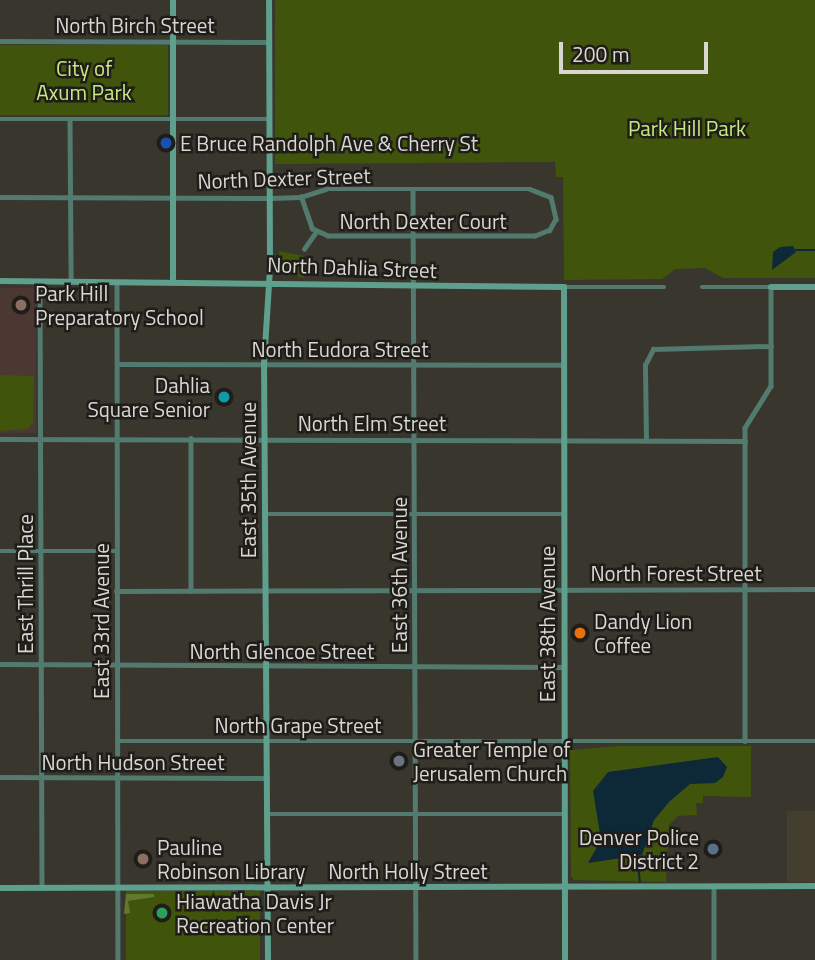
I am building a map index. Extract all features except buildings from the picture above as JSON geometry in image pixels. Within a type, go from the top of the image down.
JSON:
[{"type":"street","points":[[173,0],[173,281]]},
{"type":"street","name":"East 35th Avenue","points":[[268,960],[264,364],[270,198],[269,0]]},
{"type":"street","name":"North Birch Street","points":[[0,41],[269,42]]},
{"type":"street","points":[[0,119],[270,119]]},
{"type":"street","points":[[70,119],[71,281]]},
{"type":"street","name":"North Dexter Street","points":[[0,197],[270,198],[301,197],[326,189],[539,189],[551,197],[556,212]]},
{"type":"street","name":"East 36th Avenue","points":[[413,190],[416,960]]},
{"type":"street","name":"North Dexter Court","points":[[301,197],[316,232],[414,237],[540,235],[552,227],[556,212]]},
{"type":"street","points":[[303,249],[316,232]]},
{"type":"street","name":"North Dahlia Street","points":[[0,281],[173,281],[414,288],[664,287]]},
{"type":"street","name":"East Thrill Place","points":[[37,281],[41,439],[42,888]]},
{"type":"street","name":"East 33rd Avenue","points":[[117,281],[118,960]]},
{"type":"street","points":[[702,287],[815,287]]},
{"type":"street","points":[[746,741],[745,441],[748,419],[771,386],[771,287]]},
{"type":"street","name":"East 38th Avenue","points":[[564,288],[565,960]]},
{"type":"street","points":[[646,440],[645,365],[653,349],[771,346]]},
{"type":"street","name":"North Eudora Street","points":[[117,364],[564,365]]},
{"type":"street","points":[[191,438],[191,591]]},
{"type":"street","name":"North Elm Street","points":[[0,439],[745,441]]},
{"type":"street","points":[[265,514],[564,514]]},
{"type":"street","points":[[0,551],[116,551]]},
{"type":"street","name":"North Forest Street","points":[[116,591],[815,589]]},
{"type":"street","name":"North Glencoe Street","points":[[0,664],[564,667]]},
{"type":"street","name":"North Grape Street","points":[[117,741],[815,741]]},
{"type":"street","name":"North Hudson Street","points":[[0,777],[267,778]]},
{"type":"street","points":[[267,814],[565,814]]},
{"type":"street","points":[[714,886],[714,960]]},
{"type":"street","name":"North Holly Street","points":[[0,888],[815,886]]},
{"type":"shaded area","points":[[0,288],[36,288],[36,433],[0,433]]},
{"type":"shaded area","points":[[787,811],[815,811],[815,882],[787,882]]},
{"type":"green space","name":"Park Hill Park","points":[[275,0],[815,0],[815,278],[723,278],[705,268],[675,269],[662,279],[564,280],[563,177],[556,177],[555,162],[275,164]]},
{"type":"green space","name":"City of Axum Park","points":[[0,45],[168,45],[168,115],[0,115]]},
{"type":"green space","points":[[279,251],[304,256],[304,278],[281,272]]},
{"type":"green space","points":[[0,375],[34,376],[33,423],[27,429],[0,431]]},
{"type":"green space","points":[[618,746],[751,746],[751,797],[703,796],[703,803],[696,803],[697,815],[678,816],[669,825],[666,882],[574,880],[571,876],[570,750]]},
{"type":"green space","points":[[126,891],[260,891],[260,960],[126,960]]},
{"type":"green space","points":[[126,894],[154,894],[154,897],[128,901],[130,913],[124,914]]},
{"type":"water","points":[[793,246],[796,252],[772,270],[773,252],[780,247]]},
{"type":"water","points":[[718,757],[727,767],[723,777],[715,783],[690,784],[669,802],[654,820],[642,855],[588,863],[601,840],[593,791],[608,772]]},
{"type":"waterway","points":[[796,250],[815,250]]},
{"type":"waterway","points":[[637,855],[640,882]]},
{"type":"place","name":"E Bruce Randolph Ave & Cherry St","points":[[166,143]]},
{"type":"place","name":"Park Hill Preparatory School","points":[[21,305]]},
{"type":"place","name":"Dahlia Square Senior","points":[[224,397]]},
{"type":"place","name":"Dandy Lion Coffee","points":[[580,633]]},
{"type":"place","name":"Greater Temple of Jerusalem Church","points":[[399,761]]},
{"type":"place","name":"Denver Police District 2","points":[[713,849]]},
{"type":"place","name":"Pauline Robinson Library","points":[[143,859]]},
{"type":"place","name":"Hiawatha Davis Jr Recreation Center","points":[[162,913]]}]
